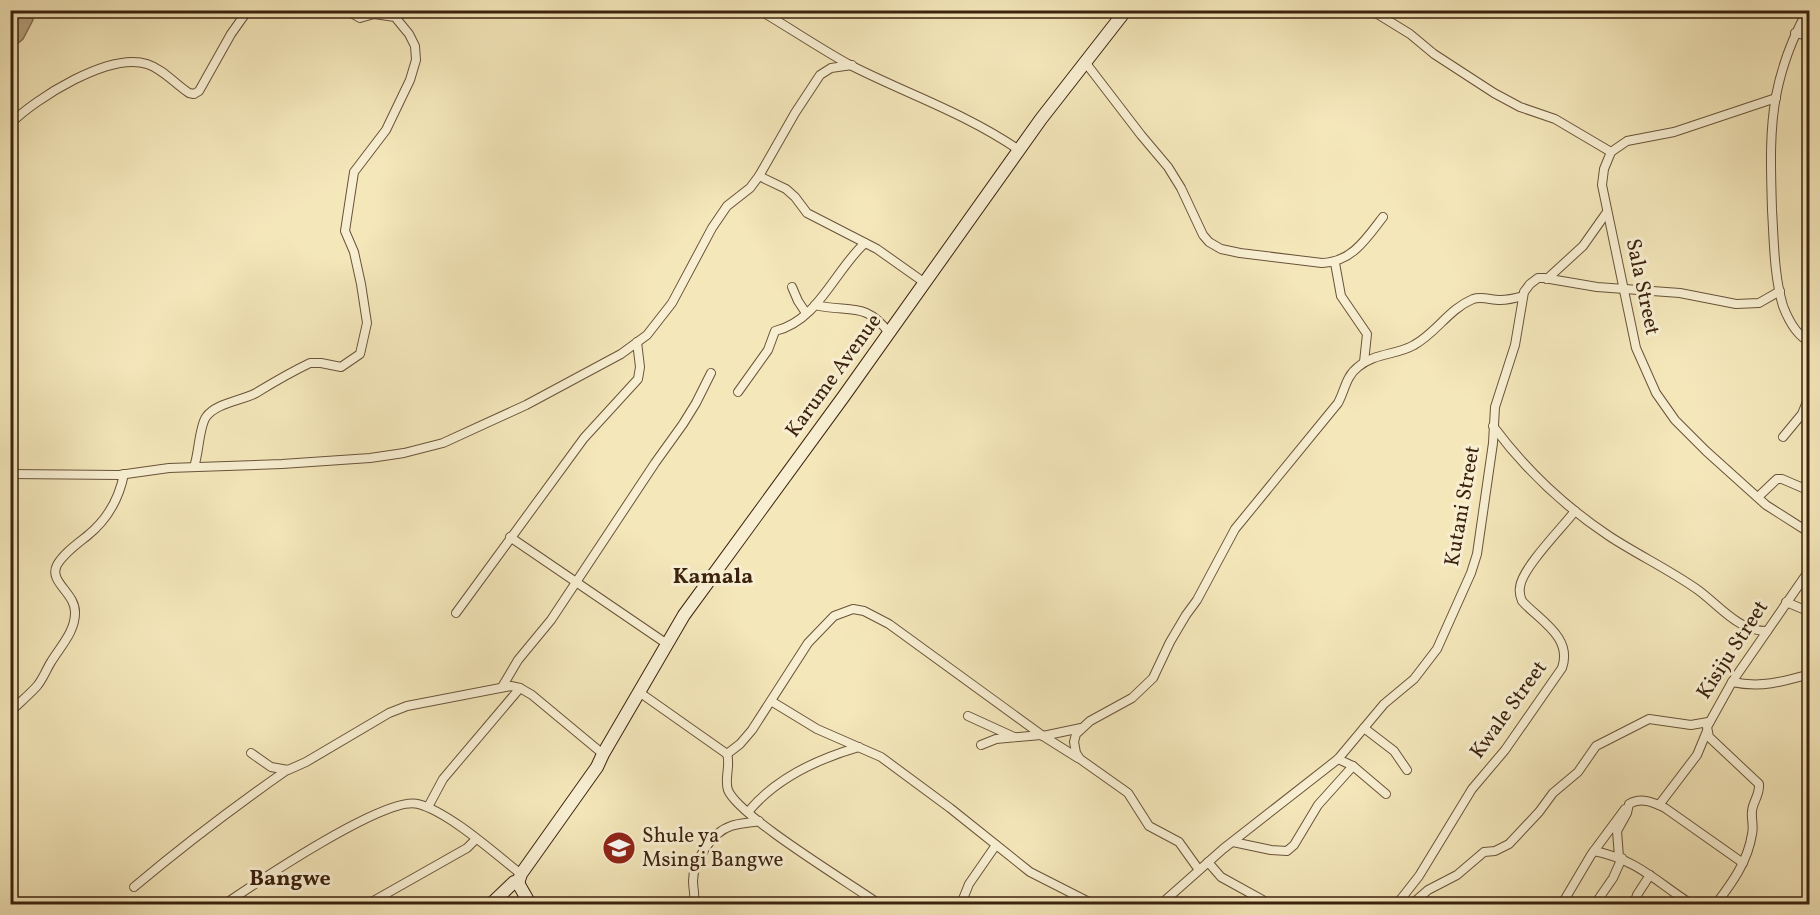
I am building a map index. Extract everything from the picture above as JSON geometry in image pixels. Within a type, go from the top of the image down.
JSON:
[{"type":"street","points":[[10,124],[47,94],[85,75],[114,65],[148,64],[189,93],[199,91],[231,34],[248,10]]},
{"type":"street","points":[[194,467],[198,457],[201,428],[212,411],[248,396],[310,363],[341,367],[360,354],[367,323],[354,252],[345,231],[354,172],[386,130],[410,80],[416,60],[415,46],[409,34],[395,17],[374,14],[360,18],[353,14],[353,10]]},
{"type":"street","points":[[759,10],[852,65],[947,108],[1019,150]]},
{"type":"street","name":"Karume Avenue","points":[[491,904],[519,878],[597,767],[684,615],[1019,150],[1126,10]]},
{"type":"street","points":[[1371,10],[1403,29],[1434,54],[1494,93],[1520,107],[1555,119],[1611,152],[1627,141],[1674,132],[1776,98]]},
{"type":"street","points":[[1808,10],[1795,33],[1786,57],[1776,98],[1772,128],[1772,186],[1774,241],[1784,309],[1803,339],[1809,342]]},
{"type":"street","points":[[1795,33],[1809,36]]},
{"type":"street","points":[[1085,62],[1168,167],[1181,188],[1203,235],[1209,242],[1221,249],[1335,263],[1355,250],[1383,217]]},
{"type":"street","points":[[10,474],[124,474],[194,467],[370,458],[404,453],[443,443],[526,405],[621,354],[647,335],[672,303],[702,242],[727,206],[750,188],[759,176],[820,75],[831,68],[852,65]]},
{"type":"street","name":"Sala Street","points":[[1611,152],[1602,176],[1604,198],[1636,348],[1656,393],[1675,420],[1758,497],[1777,514],[1809,533]]},
{"type":"street","points":[[759,176],[786,189],[807,213],[865,243],[925,283]]},
{"type":"street","points":[[1547,279],[1583,246],[1607,212]]},
{"type":"street","points":[[738,392],[768,351],[775,331],[785,329],[815,305],[847,261],[865,243]]},
{"type":"street","points":[[1335,263],[1341,296],[1367,334],[1364,362]]},
{"type":"street","points":[[981,745],[996,739],[1042,736],[1081,728],[1132,698],[1153,678],[1175,633],[1197,600],[1236,529],[1338,403],[1348,378],[1364,362],[1417,344],[1448,315],[1474,299],[1503,300],[1523,296],[1530,284],[1538,278],[1597,287],[1680,293],[1736,304],[1759,303],[1780,291]]},
{"type":"street","points":[[792,288],[806,313]]},
{"type":"street","name":"Kutani Street","points":[[1161,904],[1208,862],[1338,759],[1384,704],[1414,679],[1437,649],[1458,604],[1477,554],[1498,394],[1515,345],[1523,296]]},
{"type":"street","points":[[815,305],[862,310],[880,321],[889,333]]},
{"type":"street","points":[[456,613],[584,438],[638,380],[640,367],[637,342]]},
{"type":"street","points":[[502,687],[513,668],[551,620],[683,424],[711,373]]},
{"type":"street","points":[[1783,437],[1802,414],[1809,394]]},
{"type":"street","points":[[1493,426],[1518,458],[1575,511],[1609,536],[1697,590],[1739,624],[1755,631],[1767,631]]},
{"type":"street","points":[[10,712],[39,683],[68,637],[74,622],[74,605],[68,592],[56,579],[57,566],[70,550],[97,527],[112,508],[121,489],[124,474]]},
{"type":"street","points":[[1758,497],[1777,478],[1809,491]]},
{"type":"street","name":"Kwale Street","points":[[1397,904],[1419,876],[1472,789],[1505,750],[1562,668],[1565,659],[1561,641],[1551,627],[1522,601],[1520,585],[1529,568],[1575,511]]},
{"type":"street","points":[[510,537],[667,644]]},
{"type":"street","name":"Kisiju Street","points":[[1716,904],[1734,882],[1743,862],[1752,835],[1752,809],[1760,792],[1759,784],[1709,737],[1707,727],[1732,682],[1809,569]]},
{"type":"street","points":[[1786,602],[1809,612]]},
{"type":"street","points":[[728,754],[752,730],[808,643],[834,616],[853,609],[864,611],[889,624],[1042,736],[1084,761],[1128,793],[1149,826],[1179,842],[1199,870]]},
{"type":"street","points":[[1732,682],[1769,685],[1809,674]]},
{"type":"street","points":[[134,887],[233,807],[288,770],[306,762],[389,713],[407,706],[502,687],[520,688],[543,703],[603,754]]},
{"type":"street","points":[[428,807],[443,780],[520,688]]},
{"type":"street","points":[[639,692],[728,754],[727,788],[734,799],[748,812],[879,904]]},
{"type":"street","points":[[771,701],[817,729],[859,747],[892,765],[1030,872],[1093,904]]},
{"type":"street","points":[[968,716],[1014,737]]},
{"type":"street","points":[[1412,904],[1428,890],[1457,874],[1479,855],[1509,844],[1539,812],[1553,793],[1578,772],[1596,746],[1649,719],[1707,727],[1697,755],[1659,805]]},
{"type":"street","points":[[1081,728],[1074,742],[1076,753],[1084,761]]},
{"type":"street","points":[[1364,728],[1394,751],[1407,770]]},
{"type":"street","points":[[748,812],[767,792],[787,777],[827,757],[859,747]]},
{"type":"street","points":[[251,753],[271,767],[288,770]]},
{"type":"street","points":[[1338,759],[1353,766],[1386,794]]},
{"type":"street","points":[[1233,842],[1287,851],[1294,845],[1318,805],[1353,766]]},
{"type":"street","points":[[1562,904],[1594,851],[1629,804],[1639,800],[1659,805],[1743,862]]},
{"type":"street","points":[[225,904],[273,871],[383,810],[405,802],[428,807],[476,839],[519,878],[530,904]]},
{"type":"street","points":[[1595,904],[1613,878],[1621,858],[1617,831],[1627,813],[1629,804]]},
{"type":"street","points":[[696,903],[693,882],[695,867],[708,844],[730,826],[759,821]]},
{"type":"street","points":[[368,904],[467,848],[476,839]]},
{"type":"street","points":[[961,904],[969,884],[996,845]]},
{"type":"street","points":[[1594,851],[1621,858],[1636,865],[1691,904]]},
{"type":"street","points":[[1208,862],[1221,877],[1270,904]]},
{"type":"street","points":[[1634,904],[1650,875]]},
{"type":"shaded area","points":[[11,10],[31,11],[33,20],[23,39],[11,49]]},
{"type":"place","name":"Shule ya Msingi Bangwe","points":[[619,848]]},
{"type":"district","name":"Kamala","points":[[713,577]]},
{"type":"district","name":"Bangwe","points":[[290,879]]}]
